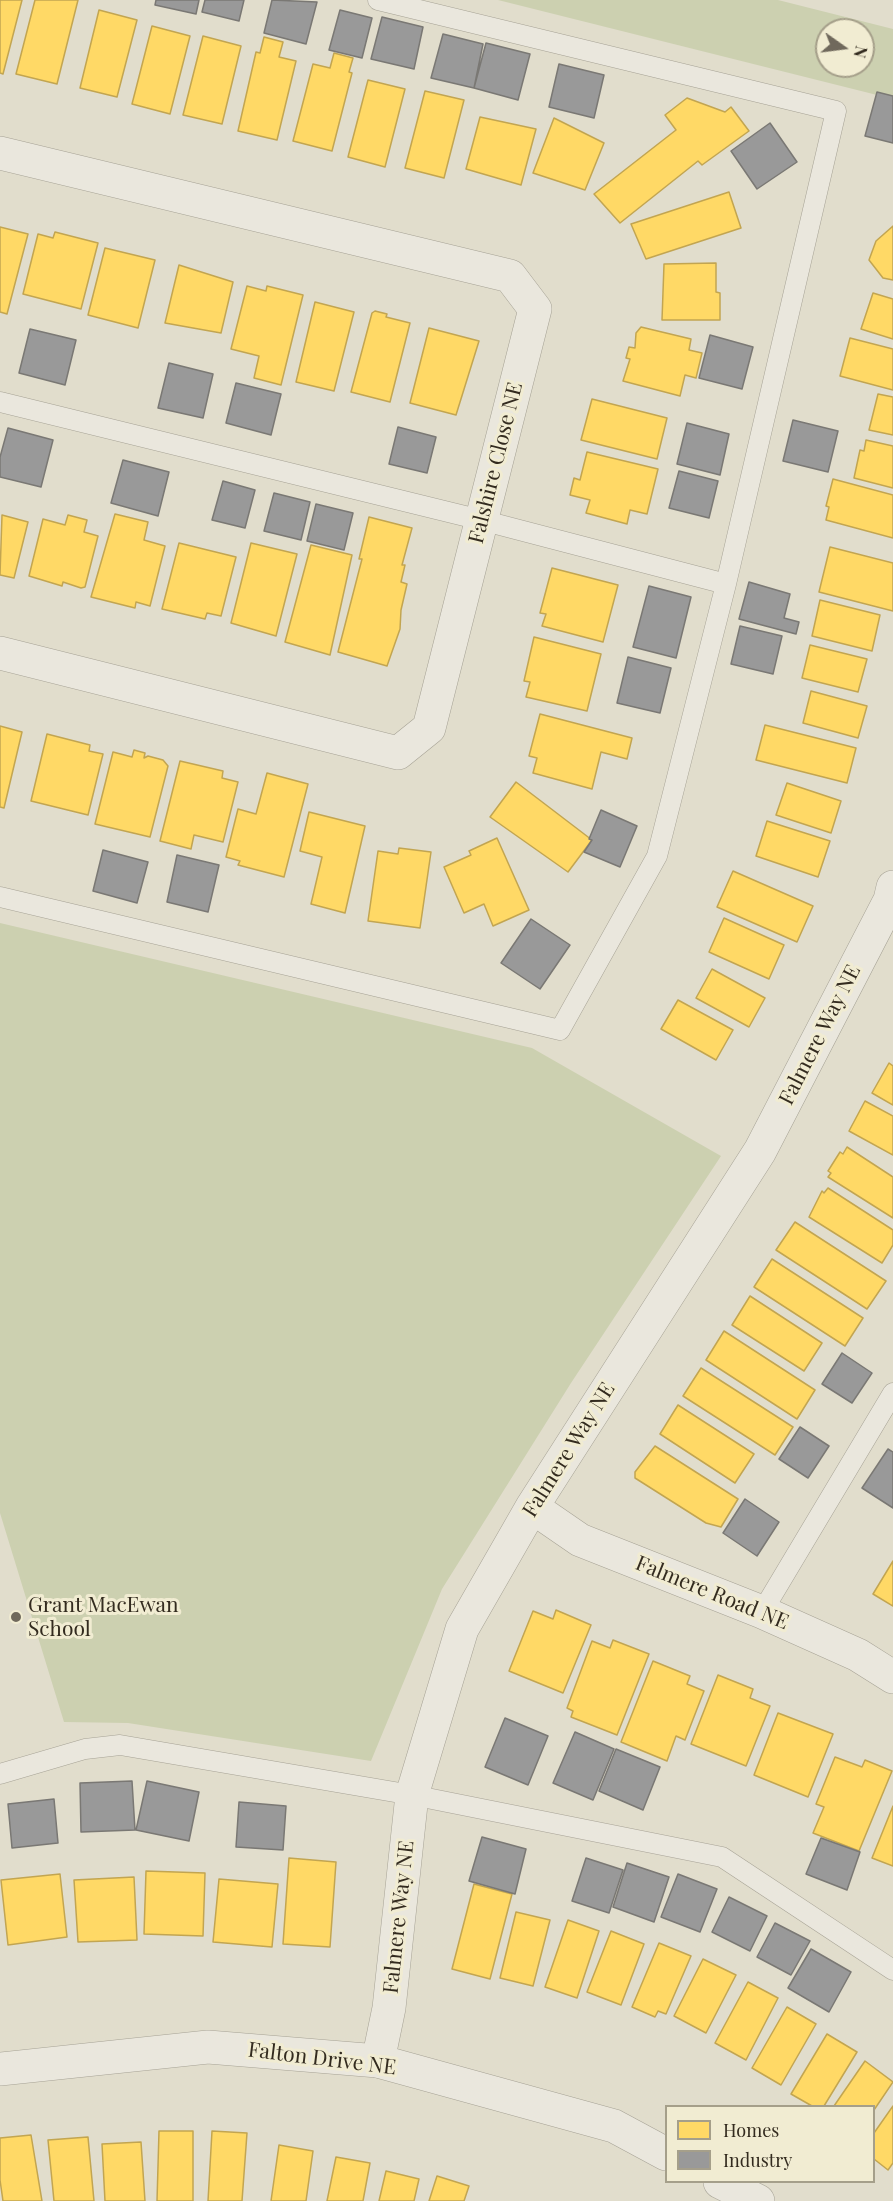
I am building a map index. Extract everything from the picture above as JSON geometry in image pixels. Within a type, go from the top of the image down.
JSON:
[{"type":"street","name":"Falshire Close NE","points":[[0,153],[510,276],[535,309],[429,728],[398,753],[0,653]]},
{"type":"street","name":"Falmere Way NE","points":[[378,2061],[389,2008],[412,1795],[462,1629],[532,1507],[760,1151],[890,900],[893,888]]},
{"type":"street","name":"Falmere Road NE","points":[[532,1507],[579,1540],[762,1612],[858,1655],[893,1677]]},
{"type":"street","name":"Falton Drive NE","points":[[0,2069],[208,2047],[378,2061],[614,2126],[665,2153]]},
{"type":"street","points":[[724,2183],[758,2201]]},
{"type":"lane","points":[[0,897],[560,1030],[657,856],[726,584],[836,111],[378,0]]},
{"type":"lane","points":[[0,402],[481,520],[726,584]]},
{"type":"lane","points":[[762,1612],[893,1393]]},
{"type":"lane","points":[[0,1774],[85,1749],[120,1745],[412,1795],[722,1857],[893,1970]]},
{"type":"green space","points":[[498,0],[778,0],[849,18],[815,18],[815,78],[875,78],[875,24],[893,29],[893,99]]},
{"type":"green space","points":[[0,923],[532,1048],[721,1156],[571,1383],[442,1589],[371,1761],[128,1723],[64,1722],[0,1513]]},
{"type":"building: Homes","points":[[0,0],[22,0],[3,74],[0,73]]},
{"type":"building: Homes","points":[[35,0],[78,0],[57,84],[16,74]]},
{"type":"building: Homes","points":[[99,10],[137,20],[117,97],[80,88]]},
{"type":"building: Homes","points":[[152,26],[190,36],[170,114],[132,104]]},
{"type":"building: Homes","points":[[203,36],[241,46],[222,124],[183,115]]},
{"type":"building: Homes","points":[[264,37],[283,42],[279,57],[296,61],[277,140],[238,131],[256,52],[260,53]]},
{"type":"building: Homes","points":[[334,53],[353,58],[349,72],[352,73],[332,151],[293,141],[313,64],[330,68]]},
{"type":"building: Homes","points":[[368,80],[405,89],[385,167],[348,157]]},
{"type":"building: Homes","points":[[425,91],[464,100],[444,178],[405,168]]},
{"type":"building: Homes","points":[[687,98],[725,112],[731,107],[749,131],[702,165],[698,161],[620,223],[594,194],[676,130],[665,115]]},
{"type":"building: Homes","points":[[480,117],[536,129],[521,185],[466,169]]},
{"type":"building: Homes","points":[[554,118],[604,143],[585,190],[533,173]]},
{"type":"building: Homes","points":[[729,192],[741,228],[646,259],[631,224]]},
{"type":"building: Homes","points":[[893,226],[893,280],[883,278],[869,260],[876,241]]},
{"type":"building: Homes","points":[[0,227],[28,234],[7,314],[0,312]]},
{"type":"building: Homes","points":[[55,232],[98,243],[81,309],[23,294],[38,234],[53,238]]},
{"type":"building: Homes","points":[[105,248],[155,260],[138,328],[88,315]]},
{"type":"building: Homes","points":[[716,263],[716,292],[720,293],[720,320],[662,320],[664,264]]},
{"type":"building: Homes","points":[[179,265],[233,282],[221,333],[165,323]]},
{"type":"building: Homes","points":[[247,286],[266,291],[267,286],[303,295],[281,385],[254,378],[259,356],[231,349]]},
{"type":"building: Homes","points":[[873,293],[893,299],[893,339],[861,329]]},
{"type":"building: Homes","points":[[315,302],[354,312],[334,391],[296,382]]},
{"type":"building: Homes","points":[[375,311],[387,314],[386,317],[410,323],[390,402],[351,392],[372,313]]},
{"type":"building: Homes","points":[[641,327],[691,339],[689,350],[702,353],[696,378],[685,375],[680,396],[623,381],[630,359],[626,358],[629,347],[635,348],[636,333]]},
{"type":"building: Homes","points":[[429,328],[479,341],[456,415],[410,403]]},
{"type":"building: Homes","points":[[850,338],[893,349],[893,390],[840,376]]},
{"type":"building: Homes","points":[[878,394],[893,397],[893,435],[869,430]]},
{"type":"building: Homes","points":[[592,399],[667,418],[657,459],[581,440]]},
{"type":"building: Homes","points":[[866,440],[893,446],[893,488],[854,478],[860,450],[864,451]]},
{"type":"building: Homes","points":[[587,452],[658,469],[647,514],[630,510],[627,524],[586,513],[590,500],[570,495],[574,478],[580,480]]},
{"type":"building: Homes","points":[[833,479],[893,495],[893,538],[826,520],[829,507],[826,506]]},
{"type":"building: Homes","points":[[115,514],[148,522],[144,540],[165,546],[150,606],[136,602],[135,608],[91,597]]},
{"type":"building: Homes","points":[[2,515],[28,522],[14,578],[0,575]]},
{"type":"building: Homes","points":[[68,515],[87,520],[84,532],[98,536],[85,587],[81,588],[63,582],[62,586],[29,576],[43,519],[65,525]]},
{"type":"building: Homes","points":[[369,517],[412,528],[402,565],[405,565],[401,582],[407,584],[401,610],[400,629],[387,666],[338,652],[362,559],[359,559]]},
{"type":"building: Homes","points":[[179,543],[236,557],[221,616],[207,613],[205,619],[162,609]]},
{"type":"building: Homes","points":[[251,543],[297,554],[276,636],[231,623]]},
{"type":"building: Homes","points":[[311,545],[352,555],[330,655],[285,642]]},
{"type":"building: Homes","points":[[830,547],[893,563],[893,611],[819,592]]},
{"type":"building: Homes","points":[[552,568],[618,585],[603,642],[542,626],[546,614],[540,613]]},
{"type":"building: Homes","points":[[820,600],[880,615],[872,651],[812,636]]},
{"type":"building: Homes","points":[[534,637],[601,654],[587,711],[526,697],[530,682],[524,681]]},
{"type":"building: Homes","points":[[810,645],[867,659],[858,692],[802,678]]},
{"type":"building: Homes","points":[[811,691],[867,706],[858,738],[803,723]]},
{"type":"building: Homes","points":[[540,714],[632,738],[627,759],[601,752],[592,789],[533,773],[537,758],[529,756]]},
{"type":"building: Homes","points":[[765,725],[856,748],[847,783],[756,760]]},
{"type":"building: Homes","points":[[0,726],[22,732],[4,808],[0,807]]},
{"type":"building: Homes","points":[[47,734],[90,745],[89,751],[103,754],[88,815],[31,801]]},
{"type":"building: Homes","points":[[134,750],[145,753],[144,758],[148,756],[163,760],[168,766],[150,837],[95,824],[113,752],[132,757]]},
{"type":"building: Homes","points":[[180,761],[223,771],[222,778],[238,782],[223,842],[194,835],[191,849],[160,841]]},
{"type":"building: Homes","points":[[267,773],[308,784],[284,877],[238,865],[240,861],[226,857],[238,809],[256,814]]},
{"type":"building: Homes","points":[[516,782],[592,840],[568,872],[490,817]]},
{"type":"building: Homes","points":[[787,783],[841,801],[831,833],[776,815]]},
{"type":"building: Homes","points":[[309,812],[365,826],[345,913],[311,904],[322,857],[300,851]]},
{"type":"building: Homes","points":[[767,821],[830,841],[818,877],[756,856]]},
{"type":"building: Homes","points":[[497,838],[529,910],[493,926],[484,904],[464,913],[444,867],[471,855],[469,851]]},
{"type":"building: Homes","points":[[399,848],[431,852],[420,928],[368,921],[378,851],[398,854]]},
{"type":"building: Homes","points":[[733,871],[813,906],[797,942],[717,907]]},
{"type":"building: Homes","points":[[724,918],[784,945],[769,979],[709,952]]},
{"type":"building: Homes","points":[[712,969],[765,998],[749,1027],[696,998]]},
{"type":"building: Homes","points":[[678,1000],[733,1030],[716,1060],[661,1029]]},
{"type":"building: Homes","points":[[889,1063],[893,1066],[893,1105],[872,1093]]},
{"type":"building: Homes","points":[[865,1101],[893,1116],[893,1155],[849,1131]]},
{"type":"building: Homes","points":[[847,1147],[893,1177],[893,1218],[828,1177],[831,1173],[828,1171],[840,1152],[843,1154]]},
{"type":"building: Homes","points":[[828,1188],[893,1230],[893,1245],[882,1263],[809,1217],[822,1191],[824,1193]]},
{"type":"building: Homes","points":[[795,1222],[886,1281],[867,1309],[776,1250]]},
{"type":"building: Homes","points":[[772,1259],[863,1318],[845,1346],[754,1287]]},
{"type":"building: Homes","points":[[750,1296],[822,1343],[804,1371],[732,1325]]},
{"type":"building: Homes","points":[[724,1331],[815,1390],[797,1419],[706,1360]]},
{"type":"building: Homes","points":[[701,1368],[793,1427],[775,1455],[683,1396]]},
{"type":"building: Homes","points":[[678,1405],[754,1454],[735,1483],[660,1434]]},
{"type":"building: Homes","points":[[655,1446],[738,1499],[721,1527],[706,1523],[635,1478],[635,1472]]},
{"type":"building: Homes","points":[[893,1561],[893,1606],[873,1594]]},
{"type":"building: Homes","points":[[556,1610],[591,1625],[563,1693],[509,1671],[533,1611],[553,1619]]},
{"type":"building: Homes","points":[[613,1640],[649,1654],[617,1735],[571,1717],[573,1711],[567,1708],[592,1641],[610,1648]]},
{"type":"building: Homes","points":[[653,1661],[690,1676],[687,1684],[704,1691],[685,1740],[676,1736],[667,1761],[621,1742]]},
{"type":"building: Homes","points":[[718,1675],[753,1689],[750,1698],[770,1706],[746,1766],[691,1744]]},
{"type":"building: Homes","points":[[778,1713],[833,1734],[808,1797],[754,1775]]},
{"type":"building: Homes","points":[[835,1757],[862,1767],[865,1760],[892,1771],[859,1851],[813,1833],[824,1807],[816,1804]]},
{"type":"building: Homes","points":[[893,1806],[893,1866],[872,1858]]},
{"type":"building: Homes","points":[[289,1858],[336,1862],[330,1947],[283,1944]]},
{"type":"building: Homes","points":[[146,1871],[205,1873],[203,1936],[144,1934]]},
{"type":"building: Homes","points":[[60,1874],[67,1937],[8,1945],[1,1880]]},
{"type":"building: Homes","points":[[134,1877],[137,1940],[78,1942],[74,1880]]},
{"type":"building: Homes","points":[[219,1879],[278,1884],[272,1947],[213,1942]]},
{"type":"building: Homes","points":[[474,1884],[512,1894],[490,1979],[452,1969]]},
{"type":"building: Homes","points":[[516,1912],[550,1920],[533,1986],[500,1978]]},
{"type":"building: Homes","points":[[568,1920],[599,1931],[577,1998],[545,1987]]},
{"type":"building: Homes","points":[[611,1931],[644,1944],[621,2005],[587,1992]]},
{"type":"building: Homes","points":[[659,1943],[691,1956],[666,2014],[658,2011],[655,2017],[632,2007]]},
{"type":"building: Homes","points":[[703,1959],[736,1975],[706,2033],[674,2016]]},
{"type":"building: Homes","points":[[748,1982],[778,1998],[746,2060],[715,2043]]},
{"type":"building: Homes","points":[[787,2007],[816,2024],[781,2085],[752,2068]]},
{"type":"building: Homes","points":[[827,2034],[857,2052],[825,2105],[810,2105],[791,2094]]},
{"type":"building: Homes","points":[[865,2061],[893,2082],[875,2109],[875,2105],[835,2105]]},
{"type":"building: Homes","points":[[893,2106],[893,2163],[888,2170],[875,2160],[875,2132]]},
{"type":"building: Homes","points":[[159,2131],[193,2131],[193,2201],[157,2201]]},
{"type":"building: Homes","points":[[212,2131],[247,2133],[242,2201],[208,2201]]},
{"type":"building: Homes","points":[[31,2135],[42,2201],[3,2201],[0,2180],[0,2138]]},
{"type":"building: Homes","points":[[88,2137],[94,2201],[54,2201],[48,2140]]},
{"type":"building: Homes","points":[[141,2142],[145,2201],[105,2201],[102,2144]]},
{"type":"building: Homes","points":[[279,2145],[313,2151],[306,2201],[271,2201]]},
{"type":"building: Homes","points":[[336,2157],[370,2163],[363,2201],[327,2201]]},
{"type":"building: Homes","points":[[386,2171],[419,2179],[414,2201],[379,2201]]},
{"type":"building: Homes","points":[[437,2176],[469,2186],[464,2201],[429,2201]]},
{"type":"building: Industry","points":[[156,0],[199,0],[196,14],[155,5]]},
{"type":"building: Industry","points":[[205,0],[244,0],[239,21],[202,12]]},
{"type":"building: Industry","points":[[272,0],[317,2],[306,44],[264,33]]},
{"type":"building: Industry","points":[[340,10],[372,18],[362,58],[329,50]]},
{"type":"building: Industry","points":[[382,17],[423,27],[414,69],[371,59]]},
{"type":"building: Industry","points":[[443,34],[483,44],[474,88],[431,78]]},
{"type":"building: Industry","points":[[486,43],[530,54],[518,100],[474,88]]},
{"type":"building: Industry","points":[[559,64],[604,75],[594,118],[549,107]]},
{"type":"building: Industry","points":[[877,92],[893,96],[893,143],[865,136]]},
{"type":"building: Industry","points":[[770,123],[797,162],[757,189],[731,151]]},
{"type":"building: Industry","points":[[30,329],[76,340],[65,385],[19,373]]},
{"type":"building: Industry","points":[[710,335],[753,347],[742,389],[699,378]]},
{"type":"building: Industry","points":[[169,363],[213,374],[203,418],[158,408]]},
{"type":"building: Industry","points":[[236,383],[281,394],[271,435],[226,423]]},
{"type":"building: Industry","points":[[793,420],[838,431],[828,472],[783,461]]},
{"type":"building: Industry","points":[[687,423],[729,434],[720,475],[677,464]]},
{"type":"building: Industry","points":[[398,427],[436,437],[427,473],[389,464]]},
{"type":"building: Industry","points":[[8,428],[53,440],[41,487],[0,477],[0,457]]},
{"type":"building: Industry","points":[[123,460],[169,472],[158,516],[111,503]]},
{"type":"building: Industry","points":[[679,471],[718,481],[709,518],[669,508]]},
{"type":"building: Industry","points":[[223,481],[255,490],[245,528],[212,520]]},
{"type":"building: Industry","points":[[274,493],[310,502],[301,540],[264,531]]},
{"type":"building: Industry","points":[[316,504],[353,513],[344,550],[307,541]]},
{"type":"building: Industry","points":[[749,582],[790,594],[784,618],[799,622],[796,634],[739,619]]},
{"type":"building: Industry","points":[[649,586],[691,597],[676,658],[633,647]]},
{"type":"building: Industry","points":[[740,626],[782,636],[773,674],[731,664]]},
{"type":"building: Industry","points":[[628,657],[671,668],[660,713],[617,703]]},
{"type":"building: Industry","points":[[601,810],[637,826],[620,867],[584,852],[592,840],[589,839]]},
{"type":"building: Industry","points":[[103,850],[148,862],[137,903],[93,891]]},
{"type":"building: Industry","points":[[177,855],[219,865],[208,912],[167,902]]},
{"type":"building: Industry","points":[[531,919],[570,945],[540,989],[501,963]]},
{"type":"building: Industry","points":[[842,1353],[872,1373],[852,1403],[822,1384]]},
{"type":"building: Industry","points":[[800,1427],[829,1446],[808,1478],[779,1459]]},
{"type":"building: Industry","points":[[888,1449],[893,1452],[893,1508],[862,1488]]},
{"type":"building: Industry","points":[[745,1499],[779,1522],[757,1556],[723,1533]]},
{"type":"building: Industry","points":[[505,1718],[548,1736],[528,1785],[485,1767]]},
{"type":"building: Industry","points":[[575,1732],[614,1749],[593,1800],[553,1783]]},
{"type":"building: Industry","points":[[616,1749],[660,1767],[643,1810],[599,1791]]},
{"type":"building: Industry","points":[[132,1781],[135,1830],[81,1832],[80,1783]]},
{"type":"building: Industry","points":[[147,1781],[199,1792],[189,1841],[136,1830]]},
{"type":"building: Industry","points":[[54,1799],[58,1843],[12,1848],[8,1804]]},
{"type":"building: Industry","points":[[239,1802],[286,1806],[283,1850],[236,1847]]},
{"type":"building: Industry","points":[[482,1837],[526,1849],[515,1894],[469,1881]]},
{"type":"building: Industry","points":[[821,1838],[860,1852],[847,1890],[806,1874]]},
{"type":"building: Industry","points":[[586,1858],[623,1870],[609,1913],[572,1901]]},
{"type":"building: Industry","points":[[627,1863],[669,1877],[654,1922],[613,1907]]},
{"type":"building: Industry","points":[[678,1874],[717,1889],[700,1932],[661,1917]]},
{"type":"building: Industry","points":[[729,1897],[767,1916],[750,1951],[712,1932]]},
{"type":"building: Industry","points":[[775,1923],[810,1941],[791,1975],[757,1957]]},
{"type":"building: Industry","points":[[811,1949],[851,1972],[829,2012],[788,1988]]},
{"type":"place","name":"Grant MacEwan School","points":[[16,1617]]}]
